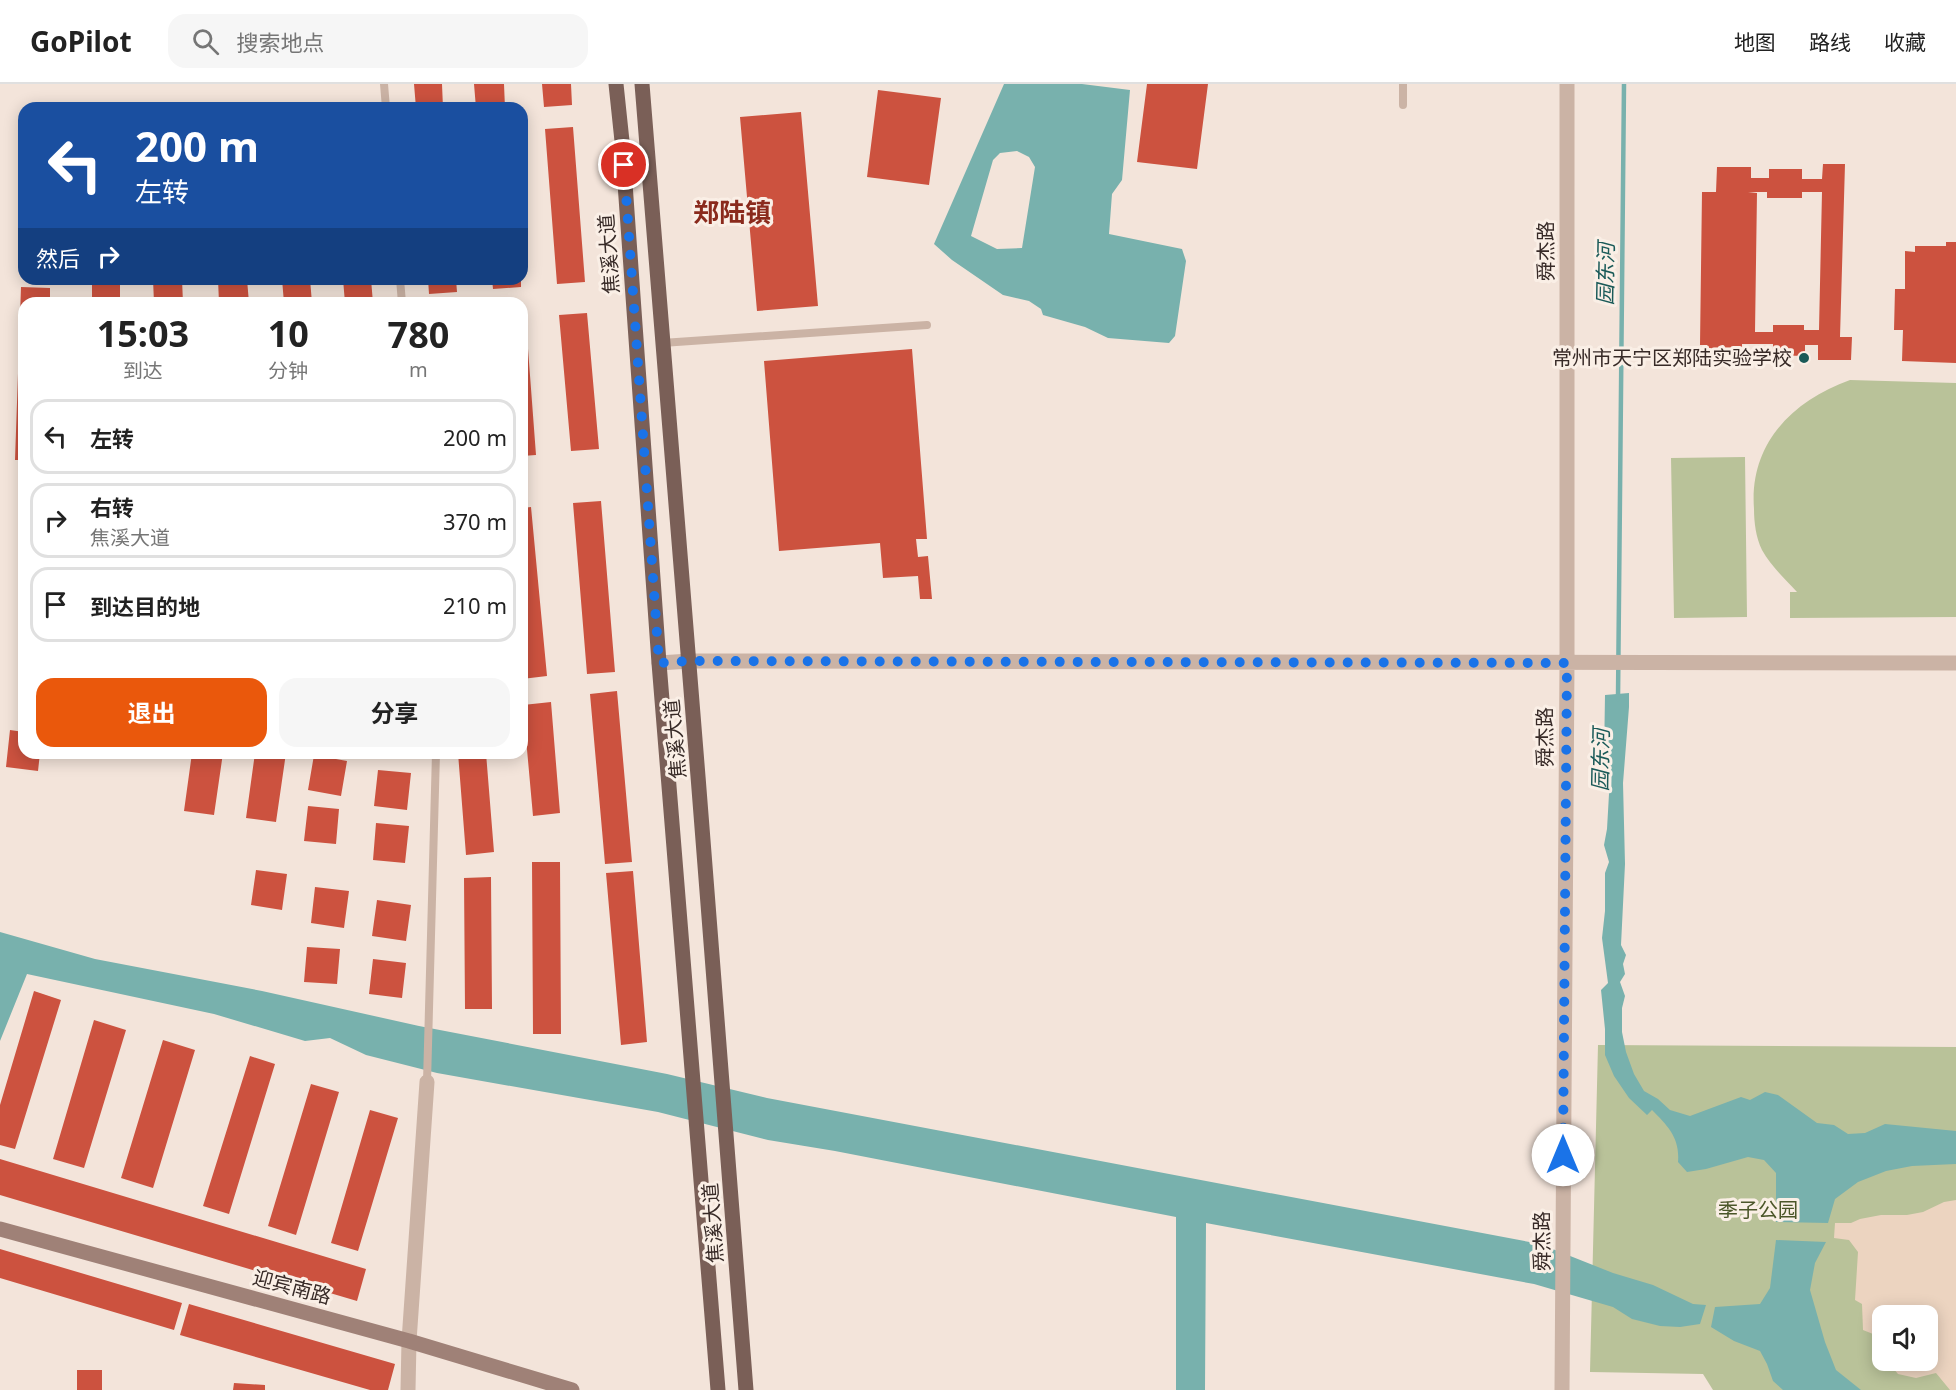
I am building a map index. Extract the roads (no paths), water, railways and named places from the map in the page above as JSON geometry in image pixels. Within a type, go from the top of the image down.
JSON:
[{"type":"main road","name":"焦溪大道","points":[[616,84],[623,153],[659,663],[718,1390]]},
{"type":"main road","name":"焦溪大道","points":[[642,84],[728,1137],[746,1390]]},
{"type":"street","name":"舜杰路","points":[[1562,1390],[1567,663],[1567,84]]},
{"type":"street","points":[[659,663],[690,661],[1956,663]]},
{"type":"street","points":[[408,1390],[409,1341],[427,1082]]},
{"type":"street","name":"迎宾南路","points":[[0,1229],[409,1341],[572,1390]]},
{"type":"lane","points":[[384,84],[386,102]]},
{"type":"lane","points":[[1403,84],[1403,105]]},
{"type":"lane","points":[[662,343],[927,325]]},
{"type":"lane","points":[[427,1082],[436,759]]},
{"type":"water","points":[[1004,84],[1082,84],[1130,90],[1122,180],[1112,194],[1109,234],[1182,249],[1186,261],[1175,336],[1169,343],[1108,338],[1085,327],[1043,315],[1041,309],[1029,301],[1003,295],[952,260],[934,244]],"holes":[[[1017,151],[1029,157],[1035,167],[1022,248],[997,249],[971,236],[993,160],[1000,153]]]},
{"type":"water","points":[[1629,693],[1623,783],[1625,864],[1621,945],[1626,955],[1623,964],[1625,974],[1620,982],[1625,996],[1622,1008],[1622,1032],[1626,1052],[1634,1074],[1644,1091],[1658,1099],[1670,1110],[1690,1116],[1741,1097],[1750,1100],[1765,1092],[1778,1095],[1817,1123],[1834,1125],[1848,1134],[1865,1133],[1885,1124],[1956,1131],[1956,1164],[1912,1166],[1886,1171],[1858,1182],[1835,1199],[1828,1223],[1776,1222],[1776,1173],[1764,1160],[1748,1157],[1687,1172],[1678,1162],[1675,1139],[1668,1127],[1652,1110],[1647,1115],[1629,1098],[1614,1076],[1605,1055],[1601,990],[1608,983],[1602,938],[1605,873],[1609,862],[1604,845],[1609,794],[1604,758],[1605,695]]},
{"type":"water","points":[[0,932],[95,959],[262,991],[419,1026],[667,1074],[767,1098],[1540,1244],[1613,1273],[1653,1285],[1693,1304],[1706,1305],[1700,1324],[1680,1327],[1660,1326],[1632,1319],[1613,1307],[1534,1284],[1206,1223],[1205,1390],[1176,1390],[1176,1217],[768,1140],[658,1112],[437,1073],[366,1055],[330,1038],[305,1041],[214,1014],[27,974],[0,1041]]},
{"type":"water","points":[[1776,1240],[1826,1242],[1815,1263],[1810,1290],[1825,1342],[1836,1370],[1861,1390],[1783,1390],[1773,1381],[1760,1351],[1734,1341],[1711,1327],[1715,1307],[1760,1304],[1770,1288]]},
{"type":"waterway","name":"园东河","points":[[1618,699],[1624,84]]},
{"type":"place","name":"常州市天宁区郑陆实验学校","points":[[1804,358]]},
{"type":"district","name":"郑陆镇","points":[[732,213]]},
{"type":"park label","name":"季子公园","points":[[1758,1210]]}]
